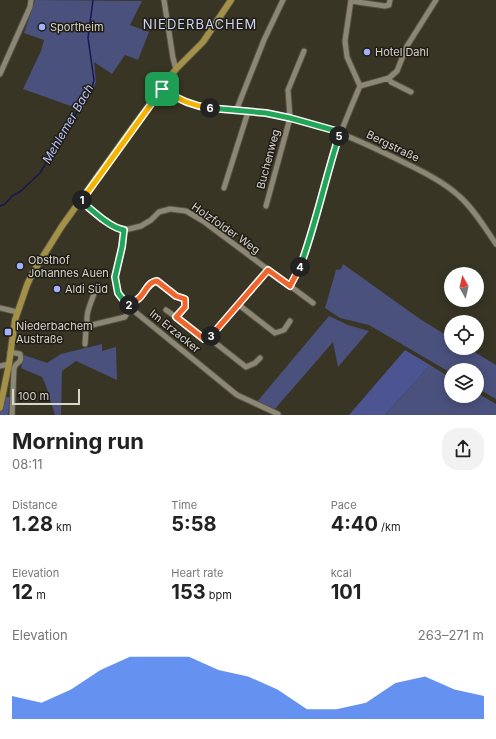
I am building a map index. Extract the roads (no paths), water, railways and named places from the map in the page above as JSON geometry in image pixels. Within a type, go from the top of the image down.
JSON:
[{"type":"main road","points":[[0,408],[17,312],[32,274],[49,245],[176,69],[203,42],[232,0]]},
{"type":"street","points":[[0,74],[30,7],[31,0]]},
{"type":"street","points":[[164,0],[176,69]]},
{"type":"street","points":[[236,110],[264,40],[283,0]]},
{"type":"street","points":[[290,286],[299,271],[310,240],[330,163],[340,132],[360,86],[347,57],[345,41],[351,0],[385,6],[389,5],[390,0]]},
{"type":"street","points":[[360,86],[389,78],[399,68],[407,46],[436,0]]},
{"type":"street","name":"Buchenweg","points":[[266,206],[290,118],[288,90],[304,51]]},
{"type":"street","points":[[389,78],[391,82],[411,92]]},
{"type":"street","name":"Bergstraße","points":[[162,89],[184,102],[202,107],[266,113],[290,118],[340,132],[376,148],[441,182],[459,195],[468,204],[496,244]]},
{"type":"street","points":[[224,188],[248,112]]},
{"type":"street","points":[[81,201],[110,224],[124,230]]},
{"type":"street","name":"Holzfolder Weg","points":[[124,230],[141,226],[151,220],[159,212],[170,209],[186,210],[313,303]]},
{"type":"street","name":"Im Erzacker","points":[[124,230],[122,247],[115,277],[118,293],[128,306],[237,395],[278,414]]},
{"type":"street","points":[[209,338],[268,270]]},
{"type":"street","points":[[88,326],[124,317],[128,313],[128,306],[138,299],[151,283],[157,281],[176,296],[185,299],[185,307],[176,317]]},
{"type":"street","points":[[85,344],[86,330],[88,326],[86,322],[87,315],[95,291]]},
{"type":"street","points":[[238,305],[275,333],[284,330],[290,322]]},
{"type":"street","points":[[0,308],[17,312]]},
{"type":"street","points":[[166,310],[204,339],[209,338],[246,367],[255,364],[260,358]]},
{"type":"street","points":[[10,352],[20,354],[21,358],[20,362],[15,365],[14,368],[12,415]]},
{"type":"street","points":[[0,366],[9,364]]},
{"type":"waterway","name":"Mehlemer Bach","points":[[0,206],[5,204],[12,196],[21,191],[40,173],[92,87],[94,80],[88,38],[93,0]]},
{"type":"place","name":"Sportheim","points":[[42,27]]},
{"type":"place","name":"Hotel Dahl","points":[[367,52]]},
{"type":"place","name":"Obsthof Johannes Auen","points":[[20,266]]},
{"type":"place","name":"Aldi Süd","points":[[57,289]]},
{"type":"place","name":"Niederbachem Austraße","points":[[8,332]]},
{"type":"district","name":"NIEDERBACHEM","points":[[200,24]]}]
